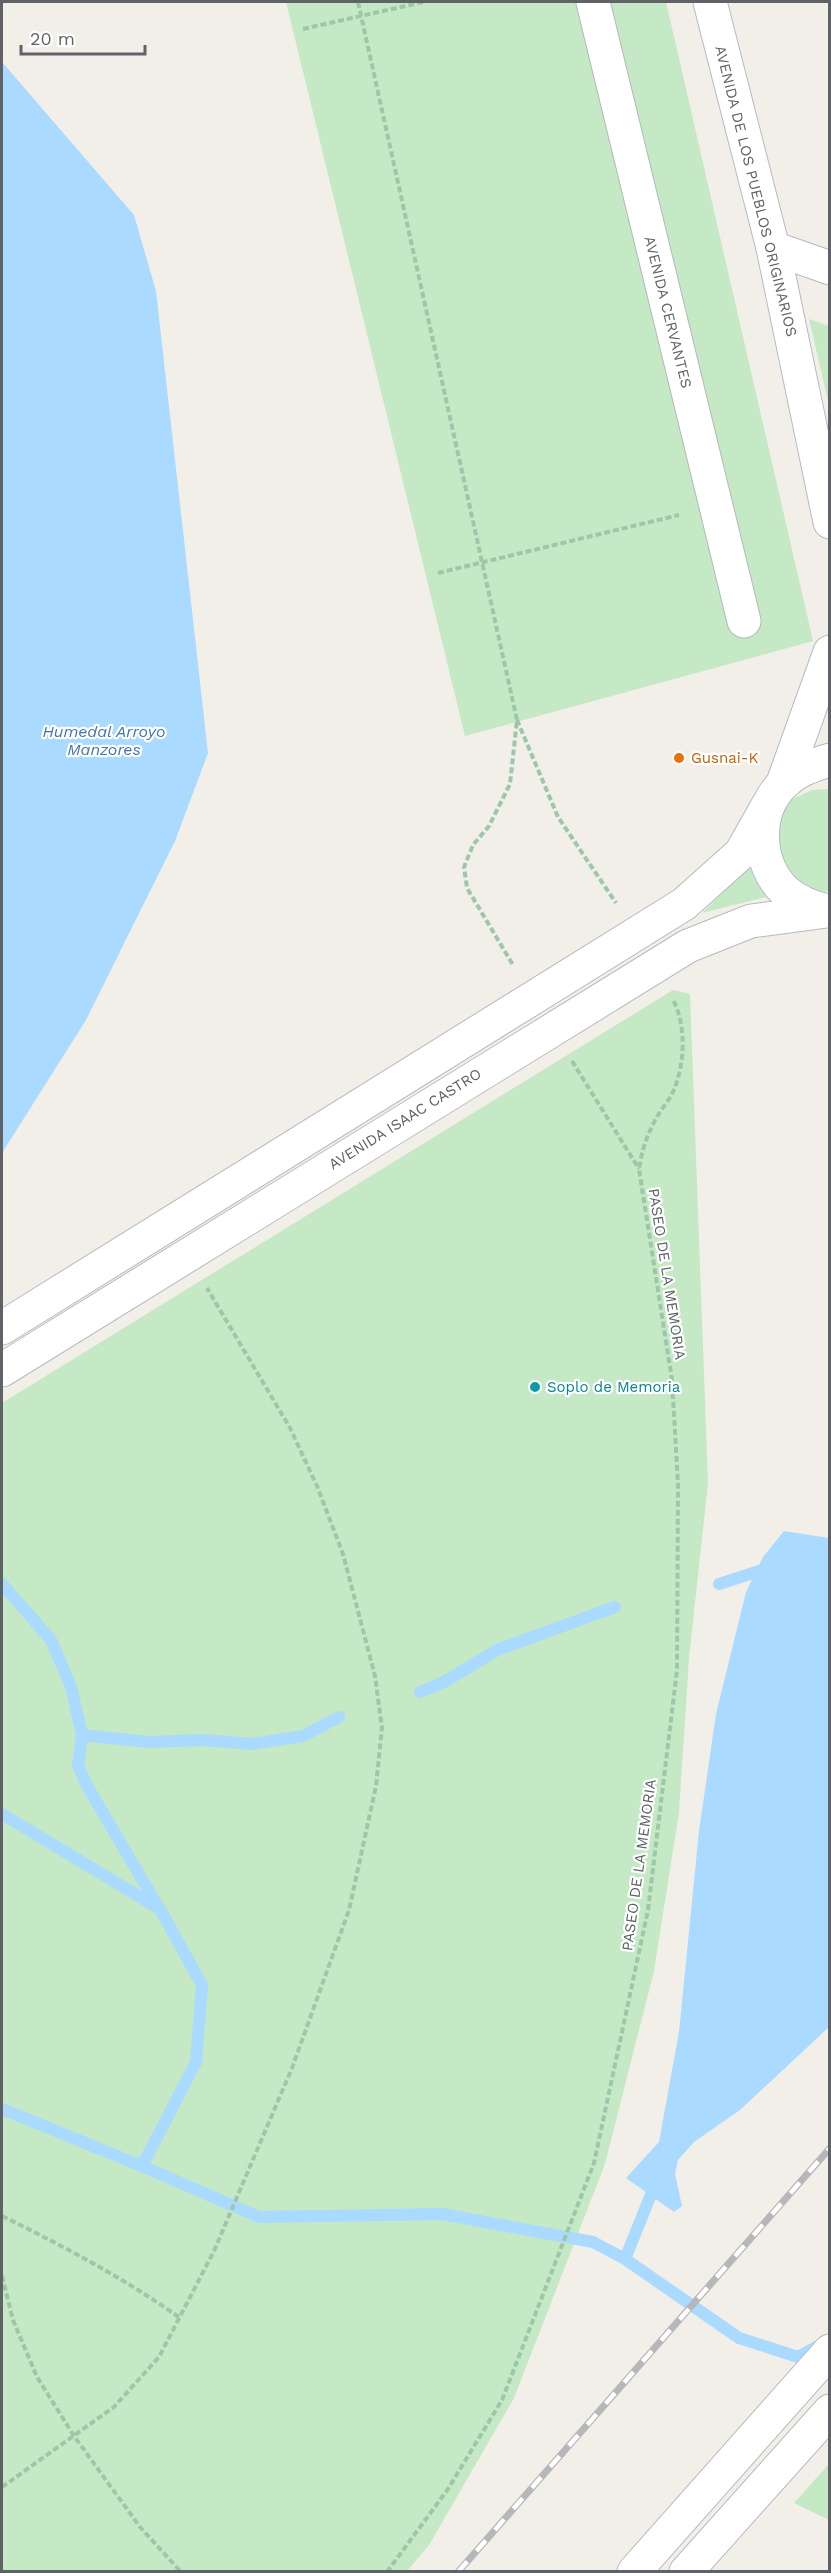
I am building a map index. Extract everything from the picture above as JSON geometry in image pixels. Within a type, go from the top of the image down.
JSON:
[{"type":"main road","name":"AVENIDA CERVANTES","points":[[593,2],[744,621]]},
{"type":"main road","name":"AVENIDA DE LOS PUEBLOS ORIGINARIOS","points":[[710,2],[773,248],[830,522]]},
{"type":"main road","points":[[773,248],[830,268]]},
{"type":"main road","points":[[828,911],[803,904],[786,892],[772,875],[765,856],[762,830],[830,652]]},
{"type":"main road","points":[[2,1328],[684,904],[741,853],[776,794],[805,768],[830,760]]},
{"type":"main road","name":"AVENIDA ISAAC CASTRO","points":[[2,1370],[688,946],[751,921],[828,911]]},
{"type":"main road","points":[[634,2571],[830,2351]]},
{"type":"main road","points":[[686,2571],[830,2411]]},
{"type":"path","points":[[358,2],[518,720],[558,817],[595,875],[639,934]]},
{"type":"path","points":[[303,29],[423,2]]},
{"type":"path","points":[[438,573],[716,506]]},
{"type":"path","points":[[485,919],[467,888],[464,867],[473,845],[489,826],[510,784],[518,720]]},
{"type":"path","name":"PASEO DE LA MEMORIA","points":[[387,2571],[448,2489],[502,2400],[594,2163],[648,1910],[677,1670],[678,1484],[672,1380],[639,1169],[643,1145],[672,1093],[684,1046],[678,1009],[655,966]]},
{"type":"path","points":[[2,2487],[114,2407],[159,2357],[180,2318],[214,2251],[292,2068],[349,1910],[376,1786],[382,1728],[375,1676],[344,1554],[290,1428],[187,1254]]},
{"type":"path","points":[[2,2216],[50,2240],[147,2295],[180,2318]]},
{"type":"path","points":[[2,2276],[13,2320],[37,2377],[74,2436],[140,2528],[181,2571]]},
{"type":"green space","points":[[286,2],[666,2],[813,641],[465,736]]},
{"type":"green space","points":[[809,319],[829,326],[829,405]]},
{"type":"green space","points":[[829,789],[829,891],[815,892],[793,882],[778,864],[777,819],[791,800],[812,790]]},
{"type":"green space","points":[[749,867],[766,897],[702,913]]},
{"type":"green space","points":[[673,990],[690,994],[708,1483],[689,1658],[679,1812],[654,1971],[605,2164],[514,2398],[429,2545],[407,2571],[2,2571],[2,1403]]},
{"type":"green space","points":[[829,2464],[829,2520],[794,2503]]},
{"type":"water","name":"Humedal Arroyo Manzores","points":[[2,62],[134,215],[156,291],[208,753],[175,841],[86,1020],[2,1153]]},
{"type":"water","points":[[784,1531],[829,1538],[829,2027],[740,2110],[694,2142],[678,2160],[675,2174],[682,2206],[674,2212],[626,2178],[659,2142],[679,2032],[699,1831],[716,1714],[746,1592],[763,1557]]},
{"type":"waterway","points":[[719,1584],[759,1571],[771,1575]]},
{"type":"waterway","points":[[2,1584],[51,1640],[71,1687],[82,1735],[149,1742],[204,1740],[252,1744],[303,1736],[339,1717]]},
{"type":"waterway","points":[[420,1692],[444,1682],[497,1650],[615,1607]]},
{"type":"waterway","points":[[82,1735],[78,1765],[86,1784],[159,1908]]},
{"type":"waterway","points":[[2,1814],[160,1909],[202,1985],[196,2062],[142,2166],[259,2217],[442,2214],[593,2242],[625,2259],[739,2338],[798,2357],[818,2346]]},
{"type":"waterway","points":[[2,2109],[142,2166]]},
{"type":"waterway","points":[[625,2259],[656,2182]]},
{"type":"railway","points":[[458,2572],[830,2148]]},
{"type":"place","name":"Gusnai-K","points":[[679,758]]},
{"type":"place","name":"Soplo de Memoria","points":[[535,1387]]}]
